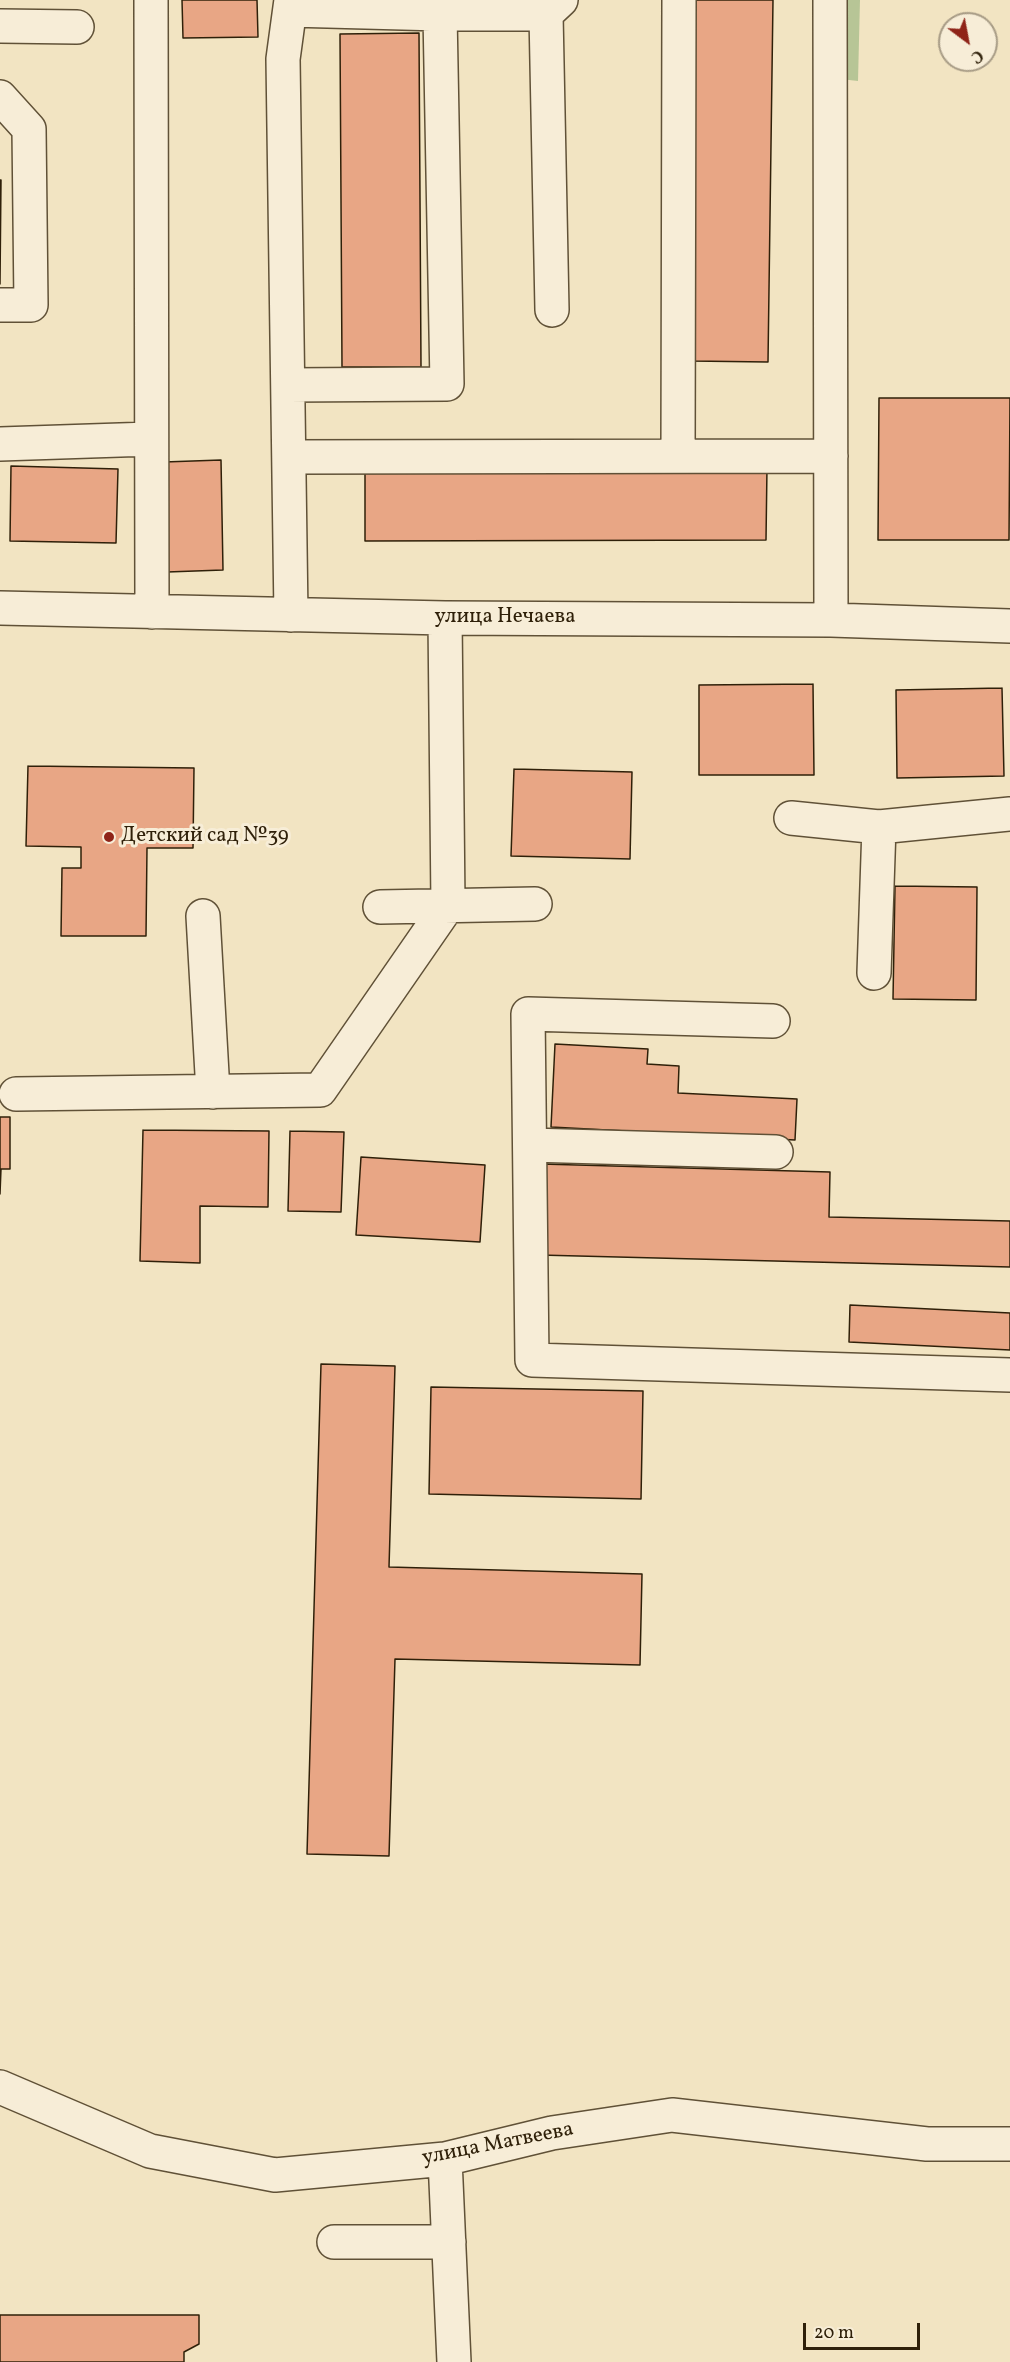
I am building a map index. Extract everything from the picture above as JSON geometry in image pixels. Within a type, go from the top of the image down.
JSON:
[{"type":"street","points":[[151,0],[152,612]]},
{"type":"street","points":[[678,456],[679,0]]},
{"type":"street","points":[[830,0],[831,620]]},
{"type":"street","points":[[291,615],[283,59],[290,5],[440,14],[554,7],[552,310]]},
{"type":"street","points":[[288,386],[447,384],[440,14]]},
{"type":"street","points":[[0,26],[76,27]]},
{"type":"street","points":[[0,97],[29,129],[31,305],[0,305]]},
{"type":"street","points":[[0,444],[150,439]]},
{"type":"street","points":[[289,457],[831,456]]},
{"type":"street","name":"улица Нечаева","points":[[0,608],[445,618],[831,620],[1010,626]]},
{"type":"street","points":[[16,1094],[321,1090],[448,905],[445,618]]},
{"type":"street","points":[[791,818],[879,827],[1010,814]]},
{"type":"street","points":[[874,974],[879,827]]},
{"type":"street","points":[[380,907],[535,904]]},
{"type":"street","points":[[203,916],[213,1092]]},
{"type":"street","points":[[773,1022],[528,1014],[532,1360],[1010,1375]]},
{"type":"street","points":[[530,1145],[776,1152]]},
{"type":"street","name":"улица Матвеева","points":[[0,2087],[150,2151],[275,2175],[445,2159],[552,2133],[672,2115],[927,2144],[1010,2144]]},
{"type":"street","points":[[445,2159],[454,2362]]},
{"type":"street","points":[[334,2242],[448,2242]]},
{"type":"green space","points":[[840,0],[860,0],[858,81],[840,79]]},
{"type":"building","points":[[182,0],[257,0],[258,37],[183,38]]},
{"type":"building","points":[[695,0],[773,0],[768,362],[691,361]]},
{"type":"building","points":[[419,33],[421,367],[342,367],[340,34]]},
{"type":"building","points":[[0,180],[1,180],[0,284]]},
{"type":"building","points":[[879,398],[1010,398],[1009,540],[878,540]]},
{"type":"building","points":[[221,460],[223,570],[167,572],[164,462]]},
{"type":"building","points":[[11,466],[118,469],[116,543],[10,541]]},
{"type":"building","points":[[365,467],[767,467],[766,540],[365,541]]},
{"type":"building","points":[[813,684],[814,775],[699,775],[699,685]]},
{"type":"building","points":[[1002,688],[1004,776],[897,778],[896,690]]},
{"type":"building","points":[[28,766],[194,768],[193,848],[147,848],[146,936],[61,936],[62,868],[81,868],[81,847],[26,846]]},
{"type":"building","points":[[514,769],[632,772],[630,859],[511,856]]},
{"type":"building","points":[[895,886],[977,887],[976,1000],[893,999]]},
{"type":"building","points":[[555,1044],[648,1049],[647,1064],[679,1066],[678,1093],[797,1099],[795,1140],[551,1127]]},
{"type":"building","points":[[0,1117],[10,1117],[10,1169],[1,1169],[0,1194]]},
{"type":"building","points":[[143,1130],[269,1131],[268,1207],[200,1206],[200,1263],[140,1261]]},
{"type":"building","points":[[290,1131],[344,1132],[341,1212],[288,1211]]},
{"type":"building","points":[[361,1157],[485,1165],[480,1242],[356,1235]]},
{"type":"building","points":[[541,1164],[830,1172],[829,1217],[1010,1221],[1010,1267],[539,1255]]},
{"type":"building","points":[[850,1305],[1010,1313],[1010,1350],[849,1342]]},
{"type":"building","points":[[321,1364],[395,1366],[389,1567],[642,1574],[640,1665],[395,1659],[389,1856],[307,1854]]},
{"type":"building","points":[[431,1387],[643,1391],[641,1499],[429,1494]]},
{"type":"building","points":[[0,2315],[199,2315],[199,2344],[184,2352],[184,2362],[0,2362]]},
{"type":"place","name":"Детский сад №39","points":[[109,837]]}]
